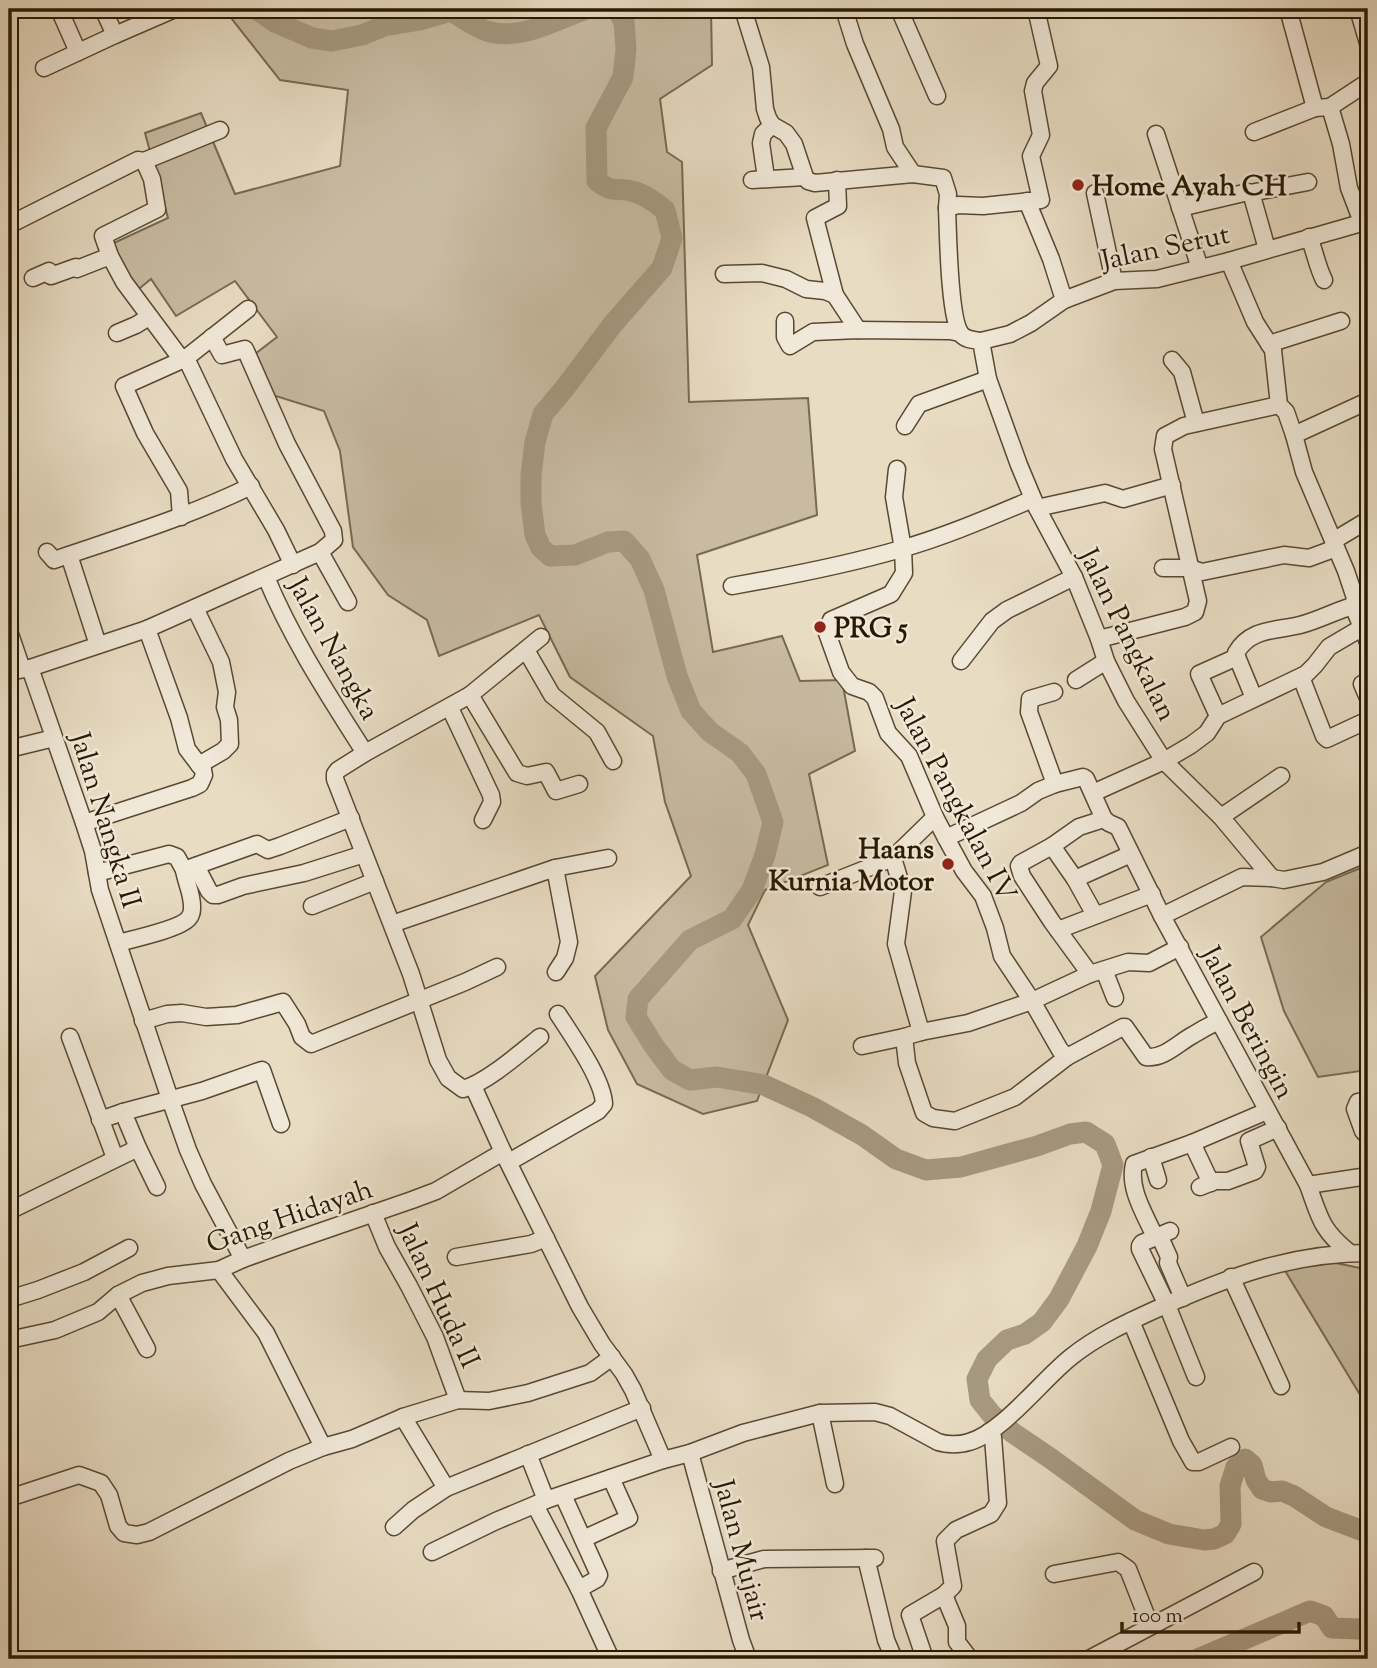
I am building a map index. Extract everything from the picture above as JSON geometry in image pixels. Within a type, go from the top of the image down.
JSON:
[{"type":"street","points":[[59,9],[78,51]]},
{"type":"street","points":[[103,9],[115,35]]},
{"type":"street","points":[[44,68],[175,9]]},
{"type":"street","points":[[743,9],[761,67],[765,109],[772,125],[786,133],[794,144],[804,177],[808,181],[815,183],[914,174],[943,178],[948,194],[953,310],[960,333]]},
{"type":"street","points":[[844,9],[855,44],[891,129],[895,147],[914,174]]},
{"type":"street","points":[[899,9],[937,96]]},
{"type":"street","points":[[947,208],[1041,200],[1031,156],[1041,135],[1033,91],[1035,83],[1049,66],[1036,9]]},
{"type":"street","points":[[1287,9],[1322,108],[1341,144],[1349,188],[1365,222]]},
{"type":"street","points":[[1358,9],[1368,43]]},
{"type":"street","points":[[1254,132],[1322,108],[1368,82]]},
{"type":"street","points":[[772,125],[763,134],[759,179],[804,177]]},
{"type":"street","points":[[9,225],[138,160],[144,161],[220,130]]},
{"type":"street","points":[[1156,134],[1200,268]]},
{"type":"street","points":[[144,161],[152,179],[157,209],[103,236],[110,256],[124,282],[149,317],[184,359],[234,459],[276,530],[293,565]]},
{"type":"street","points":[[837,180],[838,205],[815,219],[835,295],[858,330]]},
{"type":"street","points":[[1180,208],[1245,192],[1308,182]]},
{"type":"street","points":[[1095,192],[1114,281]]},
{"type":"street","points":[[1250,193],[1267,249]]},
{"type":"street","points":[[1027,201],[1051,259],[1064,300]]},
{"type":"street","name":"Jalan Serut","points":[[981,341],[1010,334],[1064,300],[1114,281],[1157,279],[1365,222]]},
{"type":"street","points":[[1309,237],[1324,279]]},
{"type":"street","points":[[33,278],[49,271],[51,276],[76,267],[77,269],[110,256]]},
{"type":"street","points":[[946,838],[1055,784],[1083,776],[1093,793],[1164,761],[1207,733],[1218,716],[1301,677],[1329,648],[1366,631],[1353,606],[1356,598],[1304,472],[1286,412],[1279,405],[1273,350],[1255,322],[1229,261]]},
{"type":"street","points":[[724,274],[762,273],[786,279],[806,289],[835,295]]},
{"type":"street","points":[[181,517],[179,491],[145,433],[124,386],[184,359],[248,309]]},
{"type":"street","points":[[117,333],[136,326],[149,317]]},
{"type":"street","points":[[785,320],[785,337],[790,346],[813,332],[858,330],[950,331],[960,333],[969,340],[981,341]]},
{"type":"street","points":[[1269,344],[1341,321]]},
{"type":"street","points":[[212,337],[222,355],[245,349],[287,444],[333,531],[334,540],[320,552],[266,577]]},
{"type":"street","name":"Jalan Pangkalan","points":[[981,341],[988,379],[1035,503],[1074,577],[1106,661],[1126,701],[1164,761],[1222,817],[1272,878]]},
{"type":"street","points":[[1171,360],[1182,372],[1196,424]]},
{"type":"street","points":[[905,426],[919,404],[988,379]]},
{"type":"street","points":[[1294,435],[1368,401]]},
{"type":"street","points":[[1099,639],[1185,617],[1195,612],[1198,601],[1163,449],[1165,436],[1184,426],[1279,405]]},
{"type":"street","name":"Jalan Pangkalan IV","points":[[898,469],[894,497],[904,573],[891,594],[831,620],[827,633],[841,672],[852,686],[869,692],[875,698],[888,733],[909,756],[946,838],[964,871],[983,896],[1002,956],[1032,1001],[1060,1051],[1067,1057]]},
{"type":"street","points":[[732,586],[830,568],[902,549],[1035,503],[1105,493],[1123,499],[1172,485]]},
{"type":"street","points":[[47,552],[54,560],[181,517],[251,486]]},
{"type":"street","points":[[1163,568],[1190,568],[1202,572],[1284,555],[1309,558],[1368,520]]},
{"type":"street","points":[[320,552],[348,602]]},
{"type":"street","points":[[69,555],[98,645]]},
{"type":"street","name":"Jalan Nangka","points":[[20,670],[147,629],[266,577],[307,660],[365,753],[335,774],[421,1000],[438,1060],[448,1078],[463,1089],[473,1086]]},
{"type":"street","points":[[961,661],[992,621],[1007,610],[1074,577]]},
{"type":"street","points":[[1254,698],[1237,657],[1240,646],[1252,636],[1269,629],[1300,625],[1353,606]]},
{"type":"street","points":[[195,608],[220,662],[227,692],[225,707],[230,735],[230,744],[223,751],[199,765]]},
{"type":"street","points":[[84,823],[200,784],[204,775],[187,749],[147,629]]},
{"type":"street","name":"Jalan Nangka II","points":[[9,631],[20,670],[54,738],[84,823],[93,851],[100,890],[188,1150],[243,1259]]},
{"type":"street","points":[[365,753],[470,695],[541,638]]},
{"type":"street","points":[[526,650],[552,695],[597,732],[613,761]]},
{"type":"street","points":[[1218,716],[1199,674],[1237,657]]},
{"type":"street","points":[[1076,680],[1106,661]]},
{"type":"street","points":[[1301,677],[1327,739],[1368,720]]},
{"type":"street","points":[[1368,681],[1362,684],[1368,698]]},
{"type":"street","points":[[1054,692],[1030,699],[1029,712],[1055,784]]},
{"type":"street","points":[[470,695],[517,774],[527,776],[546,772],[556,791],[579,784]]},
{"type":"street","points":[[450,708],[491,794],[492,803],[482,820]]},
{"type":"street","points":[[9,749],[54,738]]},
{"type":"street","points":[[1222,817],[1280,776]]},
{"type":"street","name":"Jalan Beringin","points":[[1093,793],[1104,819],[1118,827],[1162,916],[1278,1128],[1308,1185],[1321,1222],[1328,1233],[1350,1253]]},
{"type":"street","points":[[820,887],[894,858],[935,817]]},
{"type":"street","points":[[118,943],[186,922],[191,916],[192,908],[191,893],[185,879],[190,868],[257,844],[268,849],[351,818]]},
{"type":"street","points":[[1104,819],[1079,827],[1018,866],[1055,926],[1097,972],[1115,998]]},
{"type":"street","points":[[1052,846],[1095,915]]},
{"type":"street","points":[[97,873],[169,854],[177,857],[209,891],[218,895],[243,886],[304,873],[365,853]]},
{"type":"street","points":[[1075,879],[1131,853]]},
{"type":"street","points":[[1162,916],[1242,877],[1284,880],[1323,872],[1368,853]]},
{"type":"street","points":[[392,924],[555,868],[608,858]]},
{"type":"street","points":[[894,858],[904,891],[896,944],[920,1032]]},
{"type":"street","points":[[555,868],[569,942],[565,958],[556,972]]},
{"type":"street","points":[[312,906],[375,881]]},
{"type":"street","points":[[1055,926],[1152,894]]},
{"type":"street","points":[[862,1046],[968,1023],[1032,1001],[1097,972],[1128,962],[1149,962],[1180,947]]},
{"type":"street","points":[[143,1021],[174,1013],[221,1017],[237,1015],[283,1002],[302,1037],[311,1044],[497,967]]},
{"type":"street","name":"Gang Hidayah","points":[[9,1340],[55,1330],[98,1312],[118,1295],[142,1283],[168,1276],[219,1270],[243,1259],[436,1191],[598,1111],[604,1104],[603,1094],[582,1051],[558,1014]]},
{"type":"street","points":[[904,1037],[907,1063],[924,1113],[933,1118],[955,1121],[1015,1097],[1067,1057],[1123,1027],[1146,1057],[1156,1057],[1219,1021]]},
{"type":"street","points":[[70,1037],[115,1158]]},
{"type":"street","points":[[540,1037],[473,1086],[580,1307],[624,1374],[642,1408],[663,1460]]},
{"type":"street","points":[[100,1121],[262,1070],[281,1124]]},
{"type":"street","points":[[1368,1101],[1358,1102],[1355,1109],[1368,1137]]},
{"type":"street","points":[[1183,1298],[1168,1263],[1169,1256],[1161,1234],[1134,1191],[1134,1164],[1267,1111]]},
{"type":"street","points":[[123,1112],[157,1186]]},
{"type":"street","points":[[1192,1143],[1205,1185],[1228,1181],[1255,1171],[1257,1162],[1249,1141],[1278,1128]]},
{"type":"street","points":[[9,1211],[138,1148]]},
{"type":"street","points":[[1151,1157],[1158,1180]]},
{"type":"street","points":[[1308,1185],[1368,1175]]},
{"type":"street","name":"Jalan Huda II","points":[[373,1213],[387,1247],[435,1338],[458,1400]]},
{"type":"street","points":[[1161,1234],[1139,1246],[1167,1305],[1196,1377]]},
{"type":"street","points":[[456,1257],[531,1244],[546,1238]]},
{"type":"street","points":[[9,1299],[84,1272],[129,1248]]},
{"type":"street","points":[[432,1552],[541,1502],[743,1433],[820,1413],[875,1412],[890,1416],[944,1444],[968,1443],[992,1430],[1008,1417],[1050,1375],[1092,1341],[1131,1321],[1231,1277],[1313,1256],[1368,1252]]},
{"type":"street","points":[[219,1270],[266,1333],[323,1447]]},
{"type":"street","points":[[1231,1277],[1281,1385]]},
{"type":"street","points":[[118,1295],[147,1349]]},
{"type":"street","points":[[1131,1321],[1181,1441],[1193,1462],[1199,1462],[1231,1447]]},
{"type":"street","points":[[9,1498],[79,1475],[101,1483],[109,1495],[118,1526],[124,1533],[136,1535],[149,1532],[267,1471],[323,1447],[458,1400],[489,1401],[528,1393],[590,1373],[612,1357]]},
{"type":"street","points":[[394,1527],[413,1510],[446,1488],[642,1408]]},
{"type":"street","points":[[820,1413],[835,1485]]},
{"type":"street","points":[[403,1417],[446,1488]]},
{"type":"street","points":[[925,1659],[910,1615],[944,1595],[953,1586],[945,1541],[956,1530],[991,1514],[998,1503],[992,1430]]},
{"type":"street","name":"Jalan Mujair","points":[[690,1453],[721,1571],[748,1659]]},
{"type":"street","points":[[528,1454],[541,1502],[611,1659]]},
{"type":"street","points":[[583,1539],[629,1518],[611,1478]]},
{"type":"street","points":[[563,1495],[599,1575],[579,1589]]},
{"type":"street","points":[[721,1571],[764,1559],[871,1558],[886,1640],[894,1659]]},
{"type":"street","points":[[1054,1574],[1118,1562],[1128,1569],[1150,1625]]},
{"type":"street","points":[[1089,1659],[1254,1572]]},
{"type":"street","points":[[944,1595],[957,1626],[957,1642],[970,1659]]},
{"type":"shaded area","points":[[224,9],[711,9],[712,65],[660,99],[667,152],[682,162],[689,402],[808,398],[817,515],[697,555],[713,652],[782,636],[800,681],[842,680],[855,751],[809,774],[828,865],[765,890],[748,925],[788,1020],[757,1101],[703,1114],[637,1084],[608,1030],[595,976],[691,876],[665,802],[653,736],[570,677],[539,615],[439,656],[427,620],[388,595],[353,547],[340,451],[324,411],[266,393],[251,357],[277,337],[235,281],[176,316],[151,279],[129,297],[103,248],[168,218],[145,133],[201,113],[235,194],[340,166],[348,90],[280,80]]},
{"type":"shaded area","points":[[1368,865],[1368,1070],[1318,1077],[1284,1011],[1261,937],[1326,882]]},
{"type":"shaded area","points":[[1326,1261],[1360,1268],[1368,1267],[1368,1408],[1284,1269]]},
{"type":"waterway","points":[[256,9],[275,22],[312,38],[332,41],[451,11],[490,32],[515,33],[539,28],[586,9]]},
{"type":"waterway","points":[[617,9],[624,22],[626,49],[623,77],[596,128],[597,181],[612,189],[639,193],[665,210],[672,238],[662,268],[613,324],[543,414],[535,442],[531,475],[535,535],[541,548],[550,556],[575,555],[608,542],[624,541],[640,559],[654,590],[677,676],[691,711],[710,732],[740,753],[756,774],[773,822],[752,890],[732,919],[690,940],[638,999],[636,1017],[672,1070],[690,1080],[717,1077],[764,1085],[812,1107],[862,1135],[896,1159],[926,1170],[961,1167],[1070,1134],[1086,1132],[1105,1144],[1113,1165],[1101,1211],[1087,1246],[1059,1299],[1042,1322],[1025,1334],[1007,1340],[987,1359],[977,1379],[980,1400],[992,1415],[1013,1433],[1135,1520],[1169,1534],[1204,1540],[1225,1534],[1231,1524],[1230,1486],[1236,1467],[1245,1459],[1252,1465],[1262,1489],[1282,1491],[1326,1517],[1368,1533]]},
{"type":"waterway","points":[[1198,1659],[1310,1611],[1324,1616],[1332,1628],[1368,1627]]},
{"type":"place","name":"Home Ayah CH","points":[[1078,185]]},
{"type":"place","name":"PRG 5","points":[[820,627]]},
{"type":"place","name":"Haans Kurnia Motor","points":[[948,864]]}]
